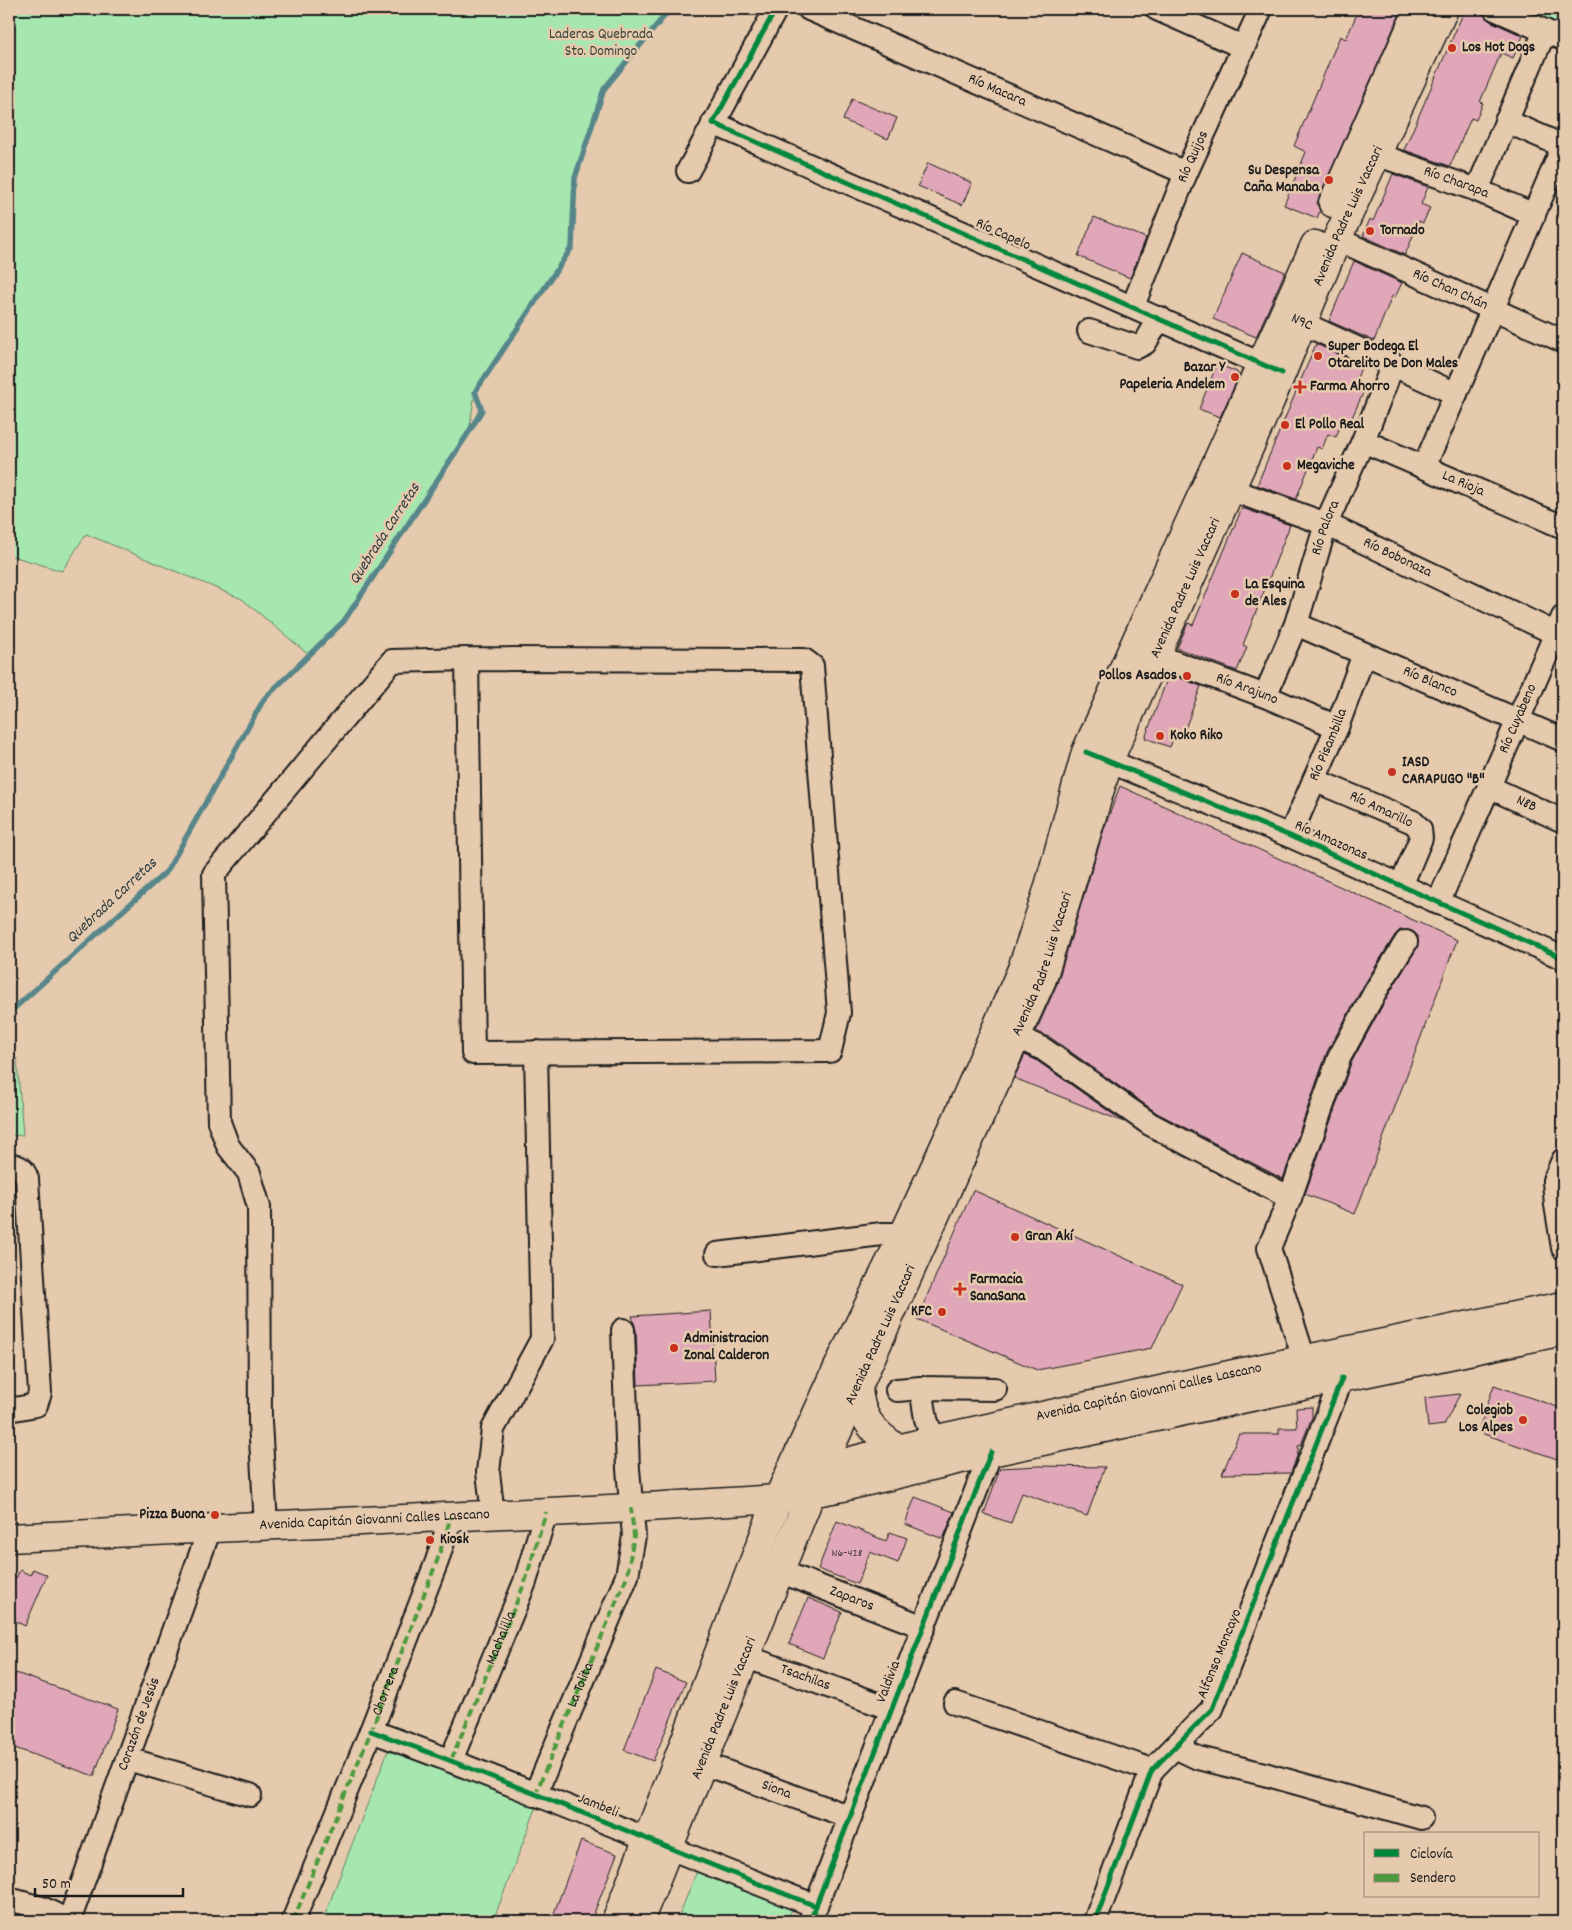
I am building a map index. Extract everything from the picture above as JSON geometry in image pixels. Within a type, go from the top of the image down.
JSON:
[{"type":"main road","name":"Avenida Padre Luis Vaccari","points":[[616,1921],[702,1763],[732,1652],[782,1489],[842,1359],[958,1119],[1022,969],[1048,890],[1097,756],[1272,369],[1419,9]]},
{"type":"main road","name":"Avenida Padre Luis Vaccari","points":[[1293,319],[1337,239],[1444,9]]},
{"type":"main road","name":"Avenida Padre Luis Vaccari","points":[[639,1921],[658,1844],[732,1652],[779,1571],[821,1468],[1042,979],[1097,756],[1155,655],[1229,489],[1272,369]]},
{"type":"main road","name":"Avenida Capitán Giovanni Calles Lascano","points":[[9,1538],[494,1515],[740,1501],[782,1489],[821,1468],[897,1448],[1304,1359],[1563,1306]]},
{"type":"main road","name":"Avenida Capitán Giovanni Calles Lascano","points":[[782,1489],[810,1493],[992,1452],[1563,1331]]},
{"type":"main road","points":[[858,1386],[859,1402],[869,1426],[897,1448]]},
{"type":"street","points":[[688,171],[776,9]]},
{"type":"street","name":"Río Macara","points":[[809,9],[1186,173]]},
{"type":"street","points":[[1156,9],[1243,46]]},
{"type":"street","name":"Río Quijos","points":[[1133,306],[1186,173],[1261,9]]},
{"type":"street","points":[[1477,190],[1506,121],[1554,35],[1495,9]]},
{"type":"street","points":[[1424,467],[1563,147],[1506,121]]},
{"type":"street","name":"Río Capelo","points":[[713,123],[1133,306],[1272,369]]},
{"type":"street","name":"Río Charapa","points":[[1376,154],[1477,190],[1534,215]]},
{"type":"street","name":"Río Chan Chán","points":[[1337,239],[1563,341]]},
{"type":"street","points":[[1089,331],[1137,347],[1145,344],[1160,318]]},
{"type":"street","name":"N9C","points":[[1293,319],[1456,394]]},
{"type":"street","name":"Río Palora","points":[[1265,696],[1296,624],[1326,524],[1363,441],[1393,364]]},
{"type":"street","name":"La Rioja","points":[[1363,441],[1563,527]]},
{"type":"street","name":"Río Bobonaza","points":[[1229,489],[1326,524],[1561,629]]},
{"type":"street","name":"Río Blanco","points":[[1296,624],[1563,740]]},
{"type":"street","name":"Río Cuyabeno","points":[[1438,903],[1518,721],[1561,629]]},
{"type":"street","name":"Río Pisambilla","points":[[1290,836],[1337,727],[1364,654]]},
{"type":"street","name":"Río Arajuno","points":[[1155,655],[1265,696],[1337,727]]},
{"type":"street","points":[[266,1526],[260,1422],[259,1207],[249,1173],[228,1146],[219,1122],[214,874],[392,661],[467,659],[804,660],[812,666],[839,1013],[830,1051],[473,1053],[467,659]]},
{"type":"street","name":"Río Amazonas","points":[[1097,756],[1290,836],[1563,958]]},
{"type":"street","name":"Río Amarillo","points":[[1314,780],[1413,822],[1420,829],[1421,838],[1401,886]]},
{"type":"street","name":"N8B","points":[[1489,787],[1563,821]]},
{"type":"street","points":[[1304,1359],[1269,1248],[1290,1198],[1339,1058],[1375,992],[1406,942]]},
{"type":"street","points":[[1017,1037],[1043,1049],[1150,1124],[1290,1198]]},
{"type":"street","points":[[494,1515],[488,1472],[493,1429],[542,1339],[536,1052]]},
{"type":"street","points":[[1563,1160],[1556,1205],[1563,1248]]},
{"type":"street","points":[[9,1164],[24,1171],[27,1179],[40,1393],[36,1405],[9,1410]]},
{"type":"street","points":[[717,1254],[882,1234],[904,1234]]},
{"type":"street","name":"La Tolita","points":[[535,1795],[627,1576],[634,1536],[628,1469],[623,1330]]},
{"type":"street","name":"Alfonso Moncayo","points":[[1095,1921],[1152,1770],[1212,1710],[1342,1378]]},
{"type":"street","points":[[921,1388],[926,1419],[932,1440]]},
{"type":"street","points":[[898,1390],[921,1388],[995,1389]]},
{"type":"street","name":"Valdivia","points":[[813,1914],[992,1452]]},
{"type":"street","name":"Machalilla","points":[[451,1760],[525,1582],[546,1512]]},
{"type":"street","name":"Chorrera","points":[[295,1920],[437,1561],[451,1517]]},
{"type":"street","name":"Corazón de Jesús","points":[[69,1921],[210,1528]]},
{"type":"street","name":"Zaparos","points":[[779,1571],[924,1626]]},
{"type":"street","name":"Tsachilas","points":[[732,1652],[892,1709]]},
{"type":"street","points":[[955,1703],[1152,1770]]},
{"type":"street","name":"Jambeli","points":[[371,1731],[451,1760],[658,1844],[813,1914]]},
{"type":"street","points":[[1175,1747],[1198,1758],[1268,1775],[1421,1818]]},
{"type":"street","points":[[128,1759],[250,1796]]},
{"type":"street","name":"Siona","points":[[702,1763],[850,1817]]},
{"type":"street","points":[[9,1899],[42,1908],[69,1921]]},
{"type":"green space","name":"Laderas Quebrada Sto. Domingo","points":[[9,9],[670,9],[604,89],[575,178],[572,247],[475,392],[469,432],[344,621],[309,655],[242,599],[86,534],[62,571],[9,555]]},
{"type":"green space","points":[[1515,9],[1563,9],[1563,30]]},
{"type":"green space","points":[[9,1059],[17,1059],[23,1135],[9,1136]]},
{"type":"green space","points":[[389,1748],[537,1806],[493,1921],[337,1921],[324,1917]]},
{"type":"green space","points":[[697,1871],[793,1907],[787,1921],[677,1921]]},
{"type":"building","points":[[1359,9],[1402,9],[1319,197],[1317,204],[1320,211],[1317,218],[1284,205],[1306,152],[1294,146],[1340,36],[1346,39]]},
{"type":"building","points":[[1465,9],[1483,14],[1490,21],[1523,36],[1513,58],[1501,53],[1480,102],[1483,103],[1476,120],[1471,118],[1450,166],[1404,150]]},
{"type":"building","points":[[852,99],[897,118],[888,139],[843,120]]},
{"type":"building","points":[[928,163],[972,183],[962,205],[918,186]]},
{"type":"building","points":[[1393,174],[1428,187],[1421,204],[1430,208],[1423,223],[1419,221],[1405,255],[1363,236],[1370,219],[1373,221]]},
{"type":"building","points":[[1094,217],[1146,238],[1130,278],[1078,256]]},
{"type":"building","points":[[1242,253],[1285,272],[1256,337],[1213,319]]},
{"type":"building","points":[[1354,261],[1402,283],[1395,297],[1392,296],[1374,341],[1329,321]]},
{"type":"building","points":[[1316,344],[1362,365],[1354,386],[1364,391],[1350,422],[1343,419],[1336,437],[1328,434],[1322,449],[1317,447],[1296,499],[1257,485]]},
{"type":"building","points":[[1217,364],[1237,372],[1239,376],[1220,417],[1199,409]]},
{"type":"building","points":[[1242,508],[1290,525],[1243,645],[1247,647],[1237,671],[1177,648],[1188,623],[1193,625]]},
{"type":"building","points":[[1169,674],[1201,686],[1182,737],[1175,734],[1170,747],[1145,738]]},
{"type":"building","points":[[1120,786],[1457,940],[1355,1214],[1305,1194],[1351,1063],[1386,999],[1417,948],[1418,936],[1412,931],[1400,930],[1395,935],[1364,985],[1327,1052],[1283,1179],[1157,1113],[1051,1038],[1036,1031],[1057,984],[1104,829]]},
{"type":"building","points":[[1025,1055],[1036,1060],[1124,1122],[1014,1078]]},
{"type":"building","name":"Gran Akí","points":[[973,1190],[1182,1284],[1152,1348],[1037,1370],[917,1319]]},
{"type":"building","name":"Administracion Zonal Calderon","points":[[711,1311],[715,1381],[638,1385],[636,1330],[632,1316]]},
{"type":"building","name":"Colegiob Los Alpes","points":[[1494,1385],[1563,1409],[1563,1461],[1478,1432]]},
{"type":"building","points":[[1460,1394],[1444,1425],[1428,1427],[1425,1398]]},
{"type":"building","points":[[1312,1407],[1312,1417],[1301,1445],[1298,1446],[1298,1453],[1291,1473],[1222,1474],[1239,1434],[1279,1434],[1279,1428],[1297,1428],[1296,1408]]},
{"type":"building","points":[[1039,1466],[1105,1467],[1087,1516],[1022,1493],[1011,1523],[984,1514],[1000,1468]]},
{"type":"building","points":[[915,1497],[954,1512],[943,1539],[905,1524]]},
{"type":"building","points":[[837,1521],[886,1541],[890,1532],[907,1538],[898,1563],[870,1552],[857,1584],[818,1569]]},
{"type":"building","points":[[33,1569],[47,1575],[25,1626],[9,1618],[9,1574],[16,1578],[20,1570],[30,1575]]},
{"type":"building","points":[[808,1598],[842,1612],[823,1658],[789,1644]]},
{"type":"building","points":[[656,1670],[686,1682],[653,1761],[624,1750]]},
{"type":"building","points":[[16,1673],[118,1709],[94,1776],[9,1746],[9,1693]]},
{"type":"building","points":[[581,1841],[617,1854],[591,1921],[551,1921]]},
{"type":"waterway","name":"Quebrada Carretas","points":[[9,1013],[167,871],[264,699],[344,621],[469,432],[482,410],[475,392],[572,247],[575,178],[604,89],[670,9]]},
{"type":"marked path","points":[[535,1795],[627,1576],[634,1536],[631,1508]]},
{"type":"marked path","points":[[451,1760],[525,1582],[546,1512]]},
{"type":"marked path","points":[[293,1921],[371,1731],[437,1561],[451,1517]]},
{"type":"cycle path","points":[[776,9],[713,123],[1282,373]]},
{"type":"cycle path","points":[[1086,752],[1290,836],[1563,958]]},
{"type":"cycle path","points":[[1095,1921],[1152,1770],[1212,1709],[1342,1378]]},
{"type":"cycle path","points":[[810,1921],[991,1452]]},
{"type":"cycle path","points":[[371,1731],[483,1773],[816,1906]]},
{"type":"place","name":"Los Hot Dogs","points":[[1452,48]]},
{"type":"place","name":"Su Despensa Caña Manaba","points":[[1329,180]]},
{"type":"place","name":"Tornado","points":[[1370,231]]},
{"type":"place","name":"Super Bodega El Otarelito De Don Males","points":[[1318,356]]},
{"type":"place","name":"Bazar Y Papeleria Andelem","points":[[1235,377]]},
{"type":"place","name":"Farma Ahorro","points":[[1300,387]]},
{"type":"place","name":"El Pollo Real","points":[[1285,425]]},
{"type":"place","name":"Megaviche","points":[[1287,466]]},
{"type":"place","name":"La Esquina de Ales","points":[[1235,594]]},
{"type":"place","name":"Pollos Asados","points":[[1187,676]]},
{"type":"place","name":"Koko Riko","points":[[1160,736]]},
{"type":"place","name":"IASD CARAPUGO \"B\"","points":[[1392,772]]},
{"type":"place","name":"Gran Akí","points":[[1015,1237]]},
{"type":"place","name":"Farmacia SanaSana","points":[[960,1289]]},
{"type":"place","name":"KFC","points":[[942,1312]]},
{"type":"place","name":"Administracion Zonal Calderon","points":[[674,1348]]},
{"type":"place","name":"Colegiob Los Alpes","points":[[1523,1420]]},
{"type":"place","name":"Pizza Buona","points":[[215,1515]]},
{"type":"place","name":"Kiosk","points":[[430,1540]]}]
